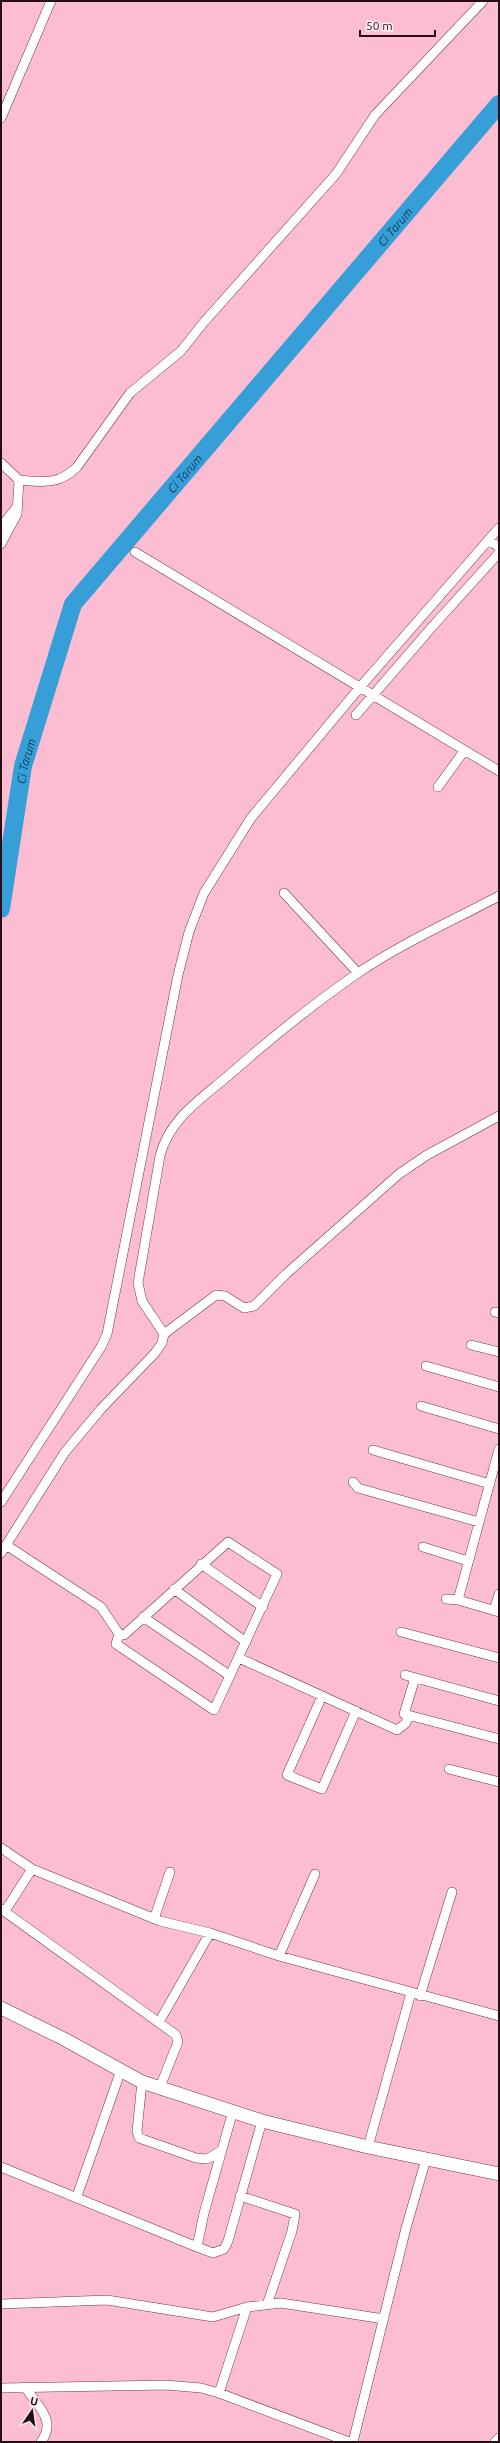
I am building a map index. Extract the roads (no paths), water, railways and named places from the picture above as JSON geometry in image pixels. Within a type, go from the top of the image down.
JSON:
[{"type":"street","points":[[1,118],[51,1]]},
{"type":"street","points":[[1,463],[19,480],[40,482],[59,480],[67,477],[77,467],[130,394],[182,351],[204,322],[336,174],[375,115],[483,1]]},
{"type":"street","points":[[1,544],[14,521],[18,504],[19,480]]},
{"type":"street","points":[[1,527],[18,504]]},
{"type":"street","points":[[1,1502],[101,1348],[107,1334],[178,975],[189,932],[204,893],[250,818],[360,686],[499,528]]},
{"type":"street","points":[[488,540],[499,547]]},
{"type":"street","points":[[135,552],[374,694],[499,771]]},
{"type":"street","points":[[356,715],[499,553]]},
{"type":"street","points":[[438,787],[464,750]]},
{"type":"street","points":[[284,893],[358,973]]},
{"type":"street","points":[[164,1334],[142,1301],[138,1288],[160,1156],[170,1130],[186,1112],[265,1044],[358,973],[388,954],[499,896]]},
{"type":"street","points":[[1,1553],[65,1452],[101,1409],[155,1353],[162,1343],[164,1334],[216,1295],[225,1296],[244,1308],[254,1306],[291,1269],[399,1174],[427,1155],[499,1116]]},
{"type":"street","points":[[471,1345],[499,1352]]},
{"type":"street","points":[[426,1366],[499,1387]]},
{"type":"street","points":[[421,1406],[499,1429]]},
{"type":"street","points":[[458,1600],[499,1449]]},
{"type":"street","points":[[373,1450],[490,1484]]},
{"type":"street","points":[[353,1482],[358,1488],[479,1522]]},
{"type":"street","points":[[228,1542],[277,1574],[214,1710],[116,1644],[119,1634],[124,1634],[201,1564],[228,1542]]},
{"type":"street","points":[[6,1545],[101,1607],[119,1634]]},
{"type":"street","points":[[423,1547],[468,1561]]},
{"type":"street","points":[[201,1564],[263,1607]]},
{"type":"street","points":[[174,1589],[246,1642]]},
{"type":"street","points":[[446,1599],[458,1600],[497,1611],[499,1594]]},
{"type":"street","points":[[144,1617],[229,1675]]},
{"type":"street","points":[[401,1632],[499,1658]]},
{"type":"street","points":[[239,1658],[397,1730],[406,1723],[408,1715]]},
{"type":"street","points":[[405,1675],[499,1701]]},
{"type":"street","points":[[415,1678],[404,1714],[499,1739]]},
{"type":"street","points":[[322,1696],[288,1775],[322,1790],[356,1711]]},
{"type":"street","points":[[449,1769],[499,1782]]},
{"type":"street","points":[[1,1848],[32,1869],[154,1919],[210,1933],[279,1956],[420,1996],[499,2016]]},
{"type":"street","points":[[32,1869],[3,1910],[176,2035],[178,2042],[160,2087]]},
{"type":"street","points":[[154,1919],[170,1872]]},
{"type":"street","points":[[279,1956],[315,1874]]},
{"type":"street","points":[[420,1996],[452,1892]]},
{"type":"street","points":[[159,2022],[210,1933]]},
{"type":"street","points":[[368,2147],[411,1993]]},
{"type":"street","points":[[1,2008],[64,2039],[142,2082],[262,2121],[368,2147],[499,2174]]},
{"type":"street","points":[[77,2196],[121,2070]]},
{"type":"street","points":[[142,2082],[137,2131],[139,2138],[196,2158],[207,2159],[221,2151]]},
{"type":"street","points":[[197,2247],[221,2151],[233,2111]]},
{"type":"street","points":[[1,2167],[77,2196],[213,2253],[224,2249],[262,2121]]},
{"type":"street","points":[[353,2442],[406,2228],[426,2159]]},
{"type":"street","points":[[240,2196],[295,2214],[292,2231],[267,2305]]},
{"type":"street","points":[[1,2304],[107,2300],[213,2316],[231,2314],[248,2307],[281,2303],[384,2319]]},
{"type":"street","points":[[219,2393],[248,2307]]},
{"type":"street","points":[[1,2388],[166,2385],[201,2388],[219,2393],[349,2442]]},
{"type":"street","points":[[26,2387],[47,2419],[48,2433],[41,2442]]},
{"type":"street","points":[[495,2442],[499,2438]]},
{"type":"waterway","name":"Ci Tarum","points":[[1,909],[23,766],[73,604],[499,104]]}]
